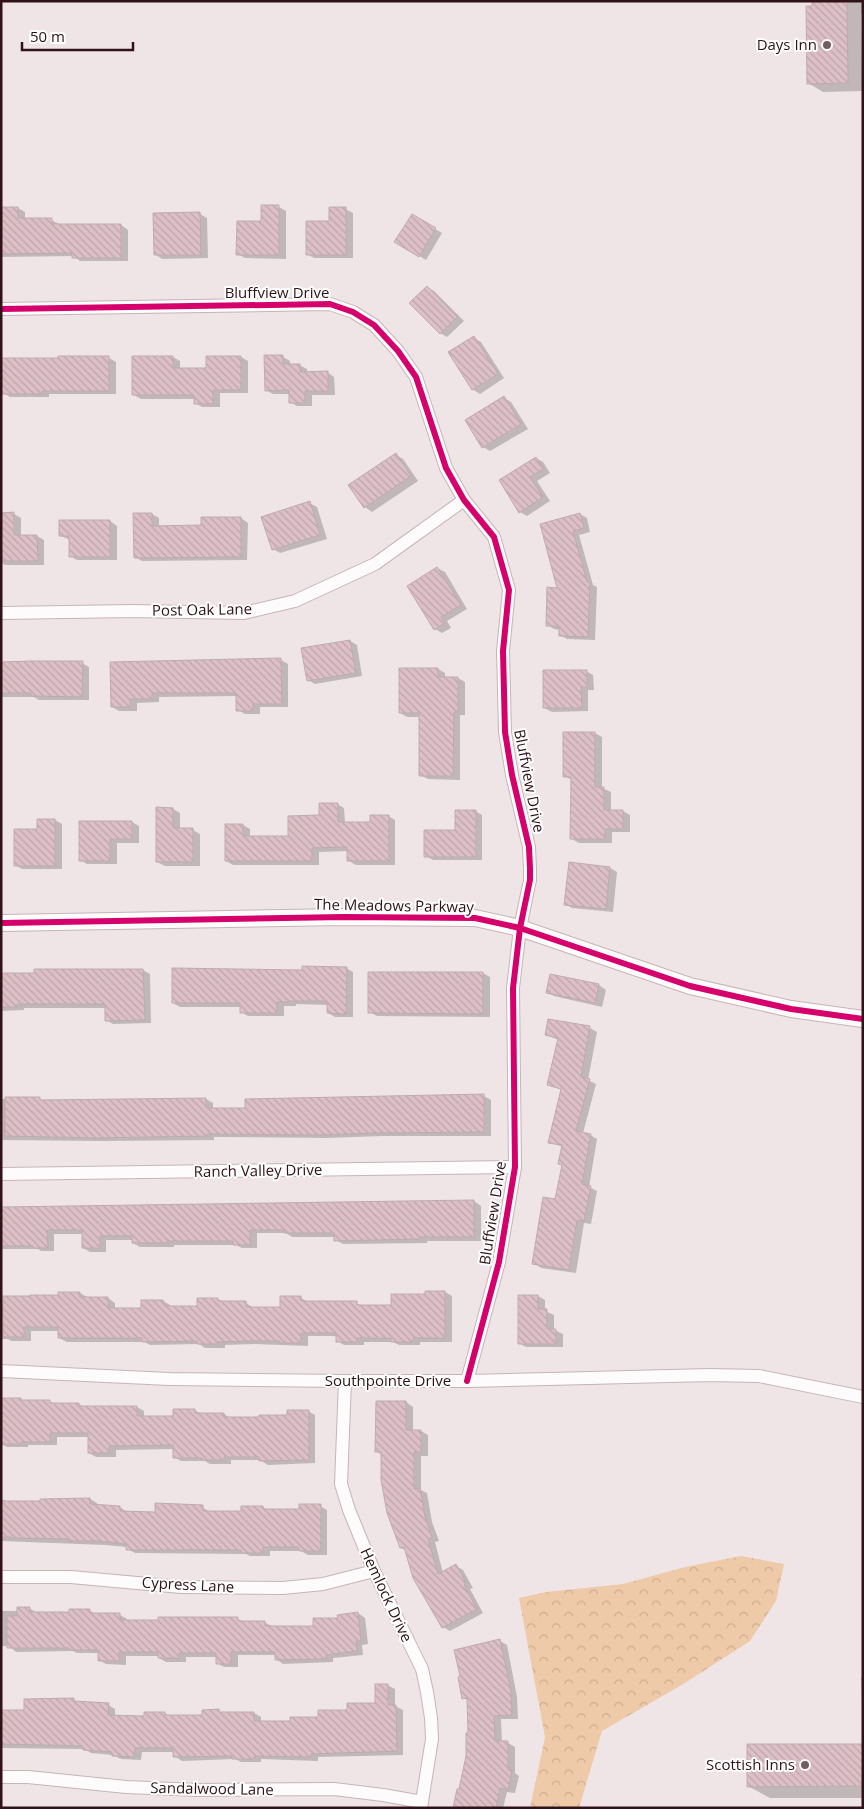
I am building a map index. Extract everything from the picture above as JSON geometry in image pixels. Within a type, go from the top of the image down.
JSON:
[{"type":"street","name":"Bluffview Drive","points":[[1,309],[330,304],[353,312],[374,326],[398,351],[416,377],[446,468],[464,500],[494,537],[509,590],[503,651],[505,732],[512,775],[530,847],[530,880],[520,928],[513,988],[515,1167],[499,1262],[467,1381]]},
{"type":"street","name":"Post Oak Lane","points":[[1,613],[133,611],[244,613],[295,601],[375,564],[464,500]]},
{"type":"street","name":"The Meadows Parkway","points":[[1,923],[26,921],[354,917],[475,918],[520,928],[690,986],[791,1009],[863,1019]]},
{"type":"street","name":"Ranch Valley Drive","points":[[1,1174],[515,1167]]},
{"type":"street","name":"Southpointe Drive","points":[[1,1371],[169,1379],[345,1381],[467,1381],[710,1375],[759,1376],[863,1397]]},
{"type":"street","name":"Hemlock Drive","points":[[345,1381],[341,1484],[349,1510],[374,1571],[422,1670],[427,1692],[432,1739],[422,1805]]},
{"type":"street","name":"Cypress Lane","points":[[1,1577],[71,1577],[181,1587],[283,1588],[323,1584],[374,1571]]},
{"type":"street","name":"Sandalwood Lane","points":[[1,1777],[28,1777],[126,1788],[196,1790],[334,1789],[383,1795],[422,1805]]},
{"type":"green space","points":[[741,1556],[784,1564],[776,1601],[750,1641],[685,1683],[602,1731],[579,1808],[530,1808],[545,1737],[519,1598],[546,1592],[623,1584],[685,1567]]},
{"type":"building","name":"Days Inn","points":[[812,1],[847,1],[848,83],[807,84],[806,6],[812,6]]},
{"type":"building","points":[[261,205],[279,205],[279,255],[236,255],[237,221],[261,221]]},
{"type":"building","points":[[1,207],[18,207],[18,218],[52,218],[52,224],[121,224],[121,258],[72,258],[72,253],[1,254]]},
{"type":"building","points":[[329,207],[346,207],[346,255],[306,255],[306,221],[329,221]]},
{"type":"building","points":[[200,212],[201,255],[154,255],[153,213]]},
{"type":"building","points":[[412,214],[436,228],[419,257],[394,242]]},
{"type":"building","points":[[427,286],[457,317],[440,334],[409,303]]},
{"type":"building","points":[[474,336],[498,374],[472,390],[448,352]]},
{"type":"building","points":[[264,355],[283,355],[283,364],[300,364],[300,372],[328,371],[328,391],[305,391],[305,403],[289,403],[289,390],[265,391]]},
{"type":"building","points":[[58,356],[109,356],[109,391],[42,391],[42,394],[1,394],[1,358],[58,358]]},
{"type":"building","points":[[132,356],[173,356],[173,368],[206,368],[206,356],[241,356],[241,390],[213,390],[213,404],[194,404],[194,395],[132,395]]},
{"type":"building","points":[[504,396],[521,424],[482,448],[465,420]]},
{"type":"building","points":[[396,453],[411,476],[364,508],[348,485]]},
{"type":"building","points":[[536,457],[543,469],[530,477],[543,497],[519,513],[499,480]]},
{"type":"building","points":[[310,501],[320,535],[272,550],[261,517]]},
{"type":"building","points":[[14,512],[14,535],[37,535],[38,561],[1,561],[1,513]]},
{"type":"building","points":[[133,513],[152,513],[152,526],[201,525],[201,517],[241,517],[241,557],[134,558]]},
{"type":"building","points":[[580,513],[584,528],[573,531],[587,582],[590,582],[588,637],[559,636],[559,626],[546,626],[547,587],[557,588],[540,524]]},
{"type":"building","points":[[59,520],[110,520],[110,557],[69,557],[69,536],[59,536]]},
{"type":"building","points":[[437,567],[461,605],[441,617],[445,623],[434,630],[407,586]]},
{"type":"building","points":[[350,640],[356,673],[307,681],[301,648]]},
{"type":"building","points":[[281,658],[282,704],[253,704],[253,711],[236,711],[236,693],[152,693],[152,699],[130,699],[130,707],[111,707],[110,662]]},
{"type":"building","points":[[83,661],[82,697],[31,696],[31,693],[1,693],[1,662]]},
{"type":"building","points":[[399,668],[438,668],[438,677],[458,677],[458,712],[454,712],[453,776],[419,776],[419,713],[399,713]]},
{"type":"building","points":[[543,670],[587,670],[587,687],[581,687],[582,708],[543,708]]},
{"type":"building","points":[[563,732],[595,732],[595,787],[604,787],[604,810],[623,810],[623,829],[605,829],[605,839],[570,839],[571,777],[563,777]]},
{"type":"building","points":[[319,803],[338,803],[338,822],[370,822],[370,815],[389,815],[389,861],[347,861],[347,847],[312,848],[312,861],[225,861],[225,824],[243,824],[243,836],[288,836],[288,816],[319,815]]},
{"type":"building","points":[[156,807],[173,808],[173,828],[193,828],[193,862],[156,862]]},
{"type":"building","points":[[455,810],[476,810],[476,857],[424,857],[424,830],[455,830]]},
{"type":"building","points":[[37,819],[55,819],[55,866],[14,866],[14,829],[37,829]]},
{"type":"building","points":[[79,821],[132,821],[132,839],[110,839],[110,861],[79,861]]},
{"type":"building","points":[[569,862],[610,867],[606,909],[564,905]]},
{"type":"building","points":[[302,966],[347,967],[346,1014],[327,1013],[327,1001],[277,1002],[277,1013],[240,1013],[240,1003],[172,1003],[172,968],[302,970]]},
{"type":"building","points":[[34,969],[143,969],[145,1020],[105,1021],[105,1004],[17,1004],[17,1007],[1,1007],[1,973],[34,973]]},
{"type":"building","points":[[368,972],[483,972],[483,1014],[368,1013]]},
{"type":"building","points":[[550,974],[599,984],[595,1003],[546,993]]},
{"type":"building","points":[[548,1019],[590,1026],[581,1077],[590,1079],[576,1131],[591,1134],[582,1184],[591,1186],[584,1221],[577,1220],[569,1270],[532,1264],[543,1197],[555,1199],[562,1165],[558,1164],[562,1145],[548,1143],[561,1089],[547,1085],[558,1038],[545,1035]]},
{"type":"building","points":[[484,1094],[484,1132],[319,1135],[207,1134],[207,1136],[95,1138],[5,1136],[5,1097],[40,1097],[40,1100],[206,1098],[206,1108],[245,1108],[245,1099]]},
{"type":"building","points":[[474,1200],[474,1237],[420,1237],[420,1239],[334,1241],[334,1233],[284,1233],[284,1230],[250,1230],[250,1245],[233,1245],[233,1241],[132,1243],[132,1236],[100,1236],[100,1248],[82,1248],[82,1230],[47,1230],[48,1248],[1,1246],[1,1207]]},
{"type":"building","points":[[425,1291],[445,1291],[445,1338],[413,1338],[413,1342],[391,1342],[391,1338],[357,1338],[357,1342],[336,1342],[336,1333],[301,1333],[301,1343],[246,1341],[197,1344],[197,1341],[142,1342],[142,1338],[58,1338],[58,1327],[24,1327],[24,1337],[3,1337],[3,1296],[58,1295],[58,1292],[80,1292],[80,1297],[108,1297],[108,1308],[141,1308],[141,1300],[163,1300],[164,1306],[197,1306],[197,1298],[218,1298],[218,1301],[246,1301],[246,1307],[280,1307],[280,1296],[301,1296],[301,1301],[357,1301],[357,1305],[391,1305],[391,1294],[425,1294]]},
{"type":"building","points":[[518,1295],[538,1295],[538,1309],[547,1309],[547,1329],[556,1329],[556,1344],[518,1344]]},
{"type":"building","points":[[1,1398],[50,1400],[50,1403],[79,1403],[79,1406],[137,1406],[137,1416],[173,1416],[173,1409],[195,1409],[195,1413],[224,1413],[224,1417],[287,1415],[287,1410],[309,1410],[309,1460],[259,1461],[259,1457],[224,1457],[224,1460],[173,1458],[173,1445],[109,1446],[109,1453],[88,1453],[88,1433],[50,1433],[50,1442],[1,1444]]},
{"type":"building","points":[[376,1401],[406,1401],[406,1430],[421,1430],[421,1452],[414,1452],[414,1489],[420,1488],[425,1517],[432,1537],[428,1539],[438,1574],[456,1564],[466,1583],[464,1585],[477,1609],[442,1628],[413,1578],[404,1547],[400,1548],[387,1513],[381,1480],[381,1452],[375,1452]]},
{"type":"building","points":[[90,1498],[90,1504],[120,1506],[120,1511],[155,1512],[155,1503],[203,1505],[203,1511],[241,1511],[241,1506],[263,1506],[263,1509],[299,1509],[299,1504],[321,1504],[321,1551],[299,1551],[299,1547],[263,1547],[263,1553],[241,1553],[241,1550],[126,1550],[126,1544],[69,1541],[69,1539],[1,1537],[1,1501]]},
{"type":"building","points":[[17,1607],[30,1607],[30,1612],[69,1612],[69,1609],[90,1609],[90,1613],[120,1613],[120,1620],[158,1620],[158,1617],[238,1617],[238,1621],[265,1621],[265,1626],[313,1626],[313,1618],[338,1618],[337,1615],[358,1612],[361,1641],[356,1641],[357,1651],[326,1655],[326,1659],[275,1660],[275,1652],[231,1652],[231,1664],[216,1664],[216,1653],[179,1653],[179,1658],[158,1658],[158,1652],[119,1652],[119,1661],[98,1661],[98,1650],[7,1648],[7,1616],[17,1616]]},
{"type":"building","points":[[500,1639],[511,1692],[512,1715],[494,1716],[495,1741],[508,1741],[508,1770],[512,1770],[508,1790],[500,1788],[496,1808],[453,1808],[466,1756],[466,1733],[468,1733],[467,1698],[462,1699],[458,1677],[460,1676],[454,1650]]},
{"type":"building","points":[[375,1684],[388,1684],[388,1705],[396,1705],[397,1751],[311,1754],[311,1757],[254,1756],[254,1759],[232,1759],[232,1756],[173,1757],[173,1748],[135,1748],[134,1757],[112,1756],[112,1752],[83,1750],[83,1746],[1,1744],[1,1710],[24,1710],[24,1699],[74,1698],[74,1701],[109,1703],[108,1715],[144,1716],[144,1712],[165,1712],[165,1715],[202,1715],[202,1710],[219,1709],[219,1712],[254,1712],[254,1721],[290,1721],[290,1717],[318,1717],[318,1710],[347,1710],[347,1703],[375,1703]]},
{"type":"building","name":"Scottish Inns","points":[[747,1744],[863,1744],[863,1786],[747,1787]]},
{"type":"cycle path","points":[[1,309],[330,304],[353,312],[374,325],[398,351],[416,377],[446,468],[464,500],[494,537],[509,590],[503,651],[505,732],[512,775],[529,847],[530,880],[520,928],[513,988],[515,1167],[499,1262],[467,1381]]},
{"type":"cycle path","points":[[1,923],[344,917],[475,918],[520,928],[690,986],[791,1009],[863,1019]]},
{"type":"place","name":"Days Inn","points":[[827,45]]},
{"type":"place","name":"Scottish Inns","points":[[805,1765]]}]
